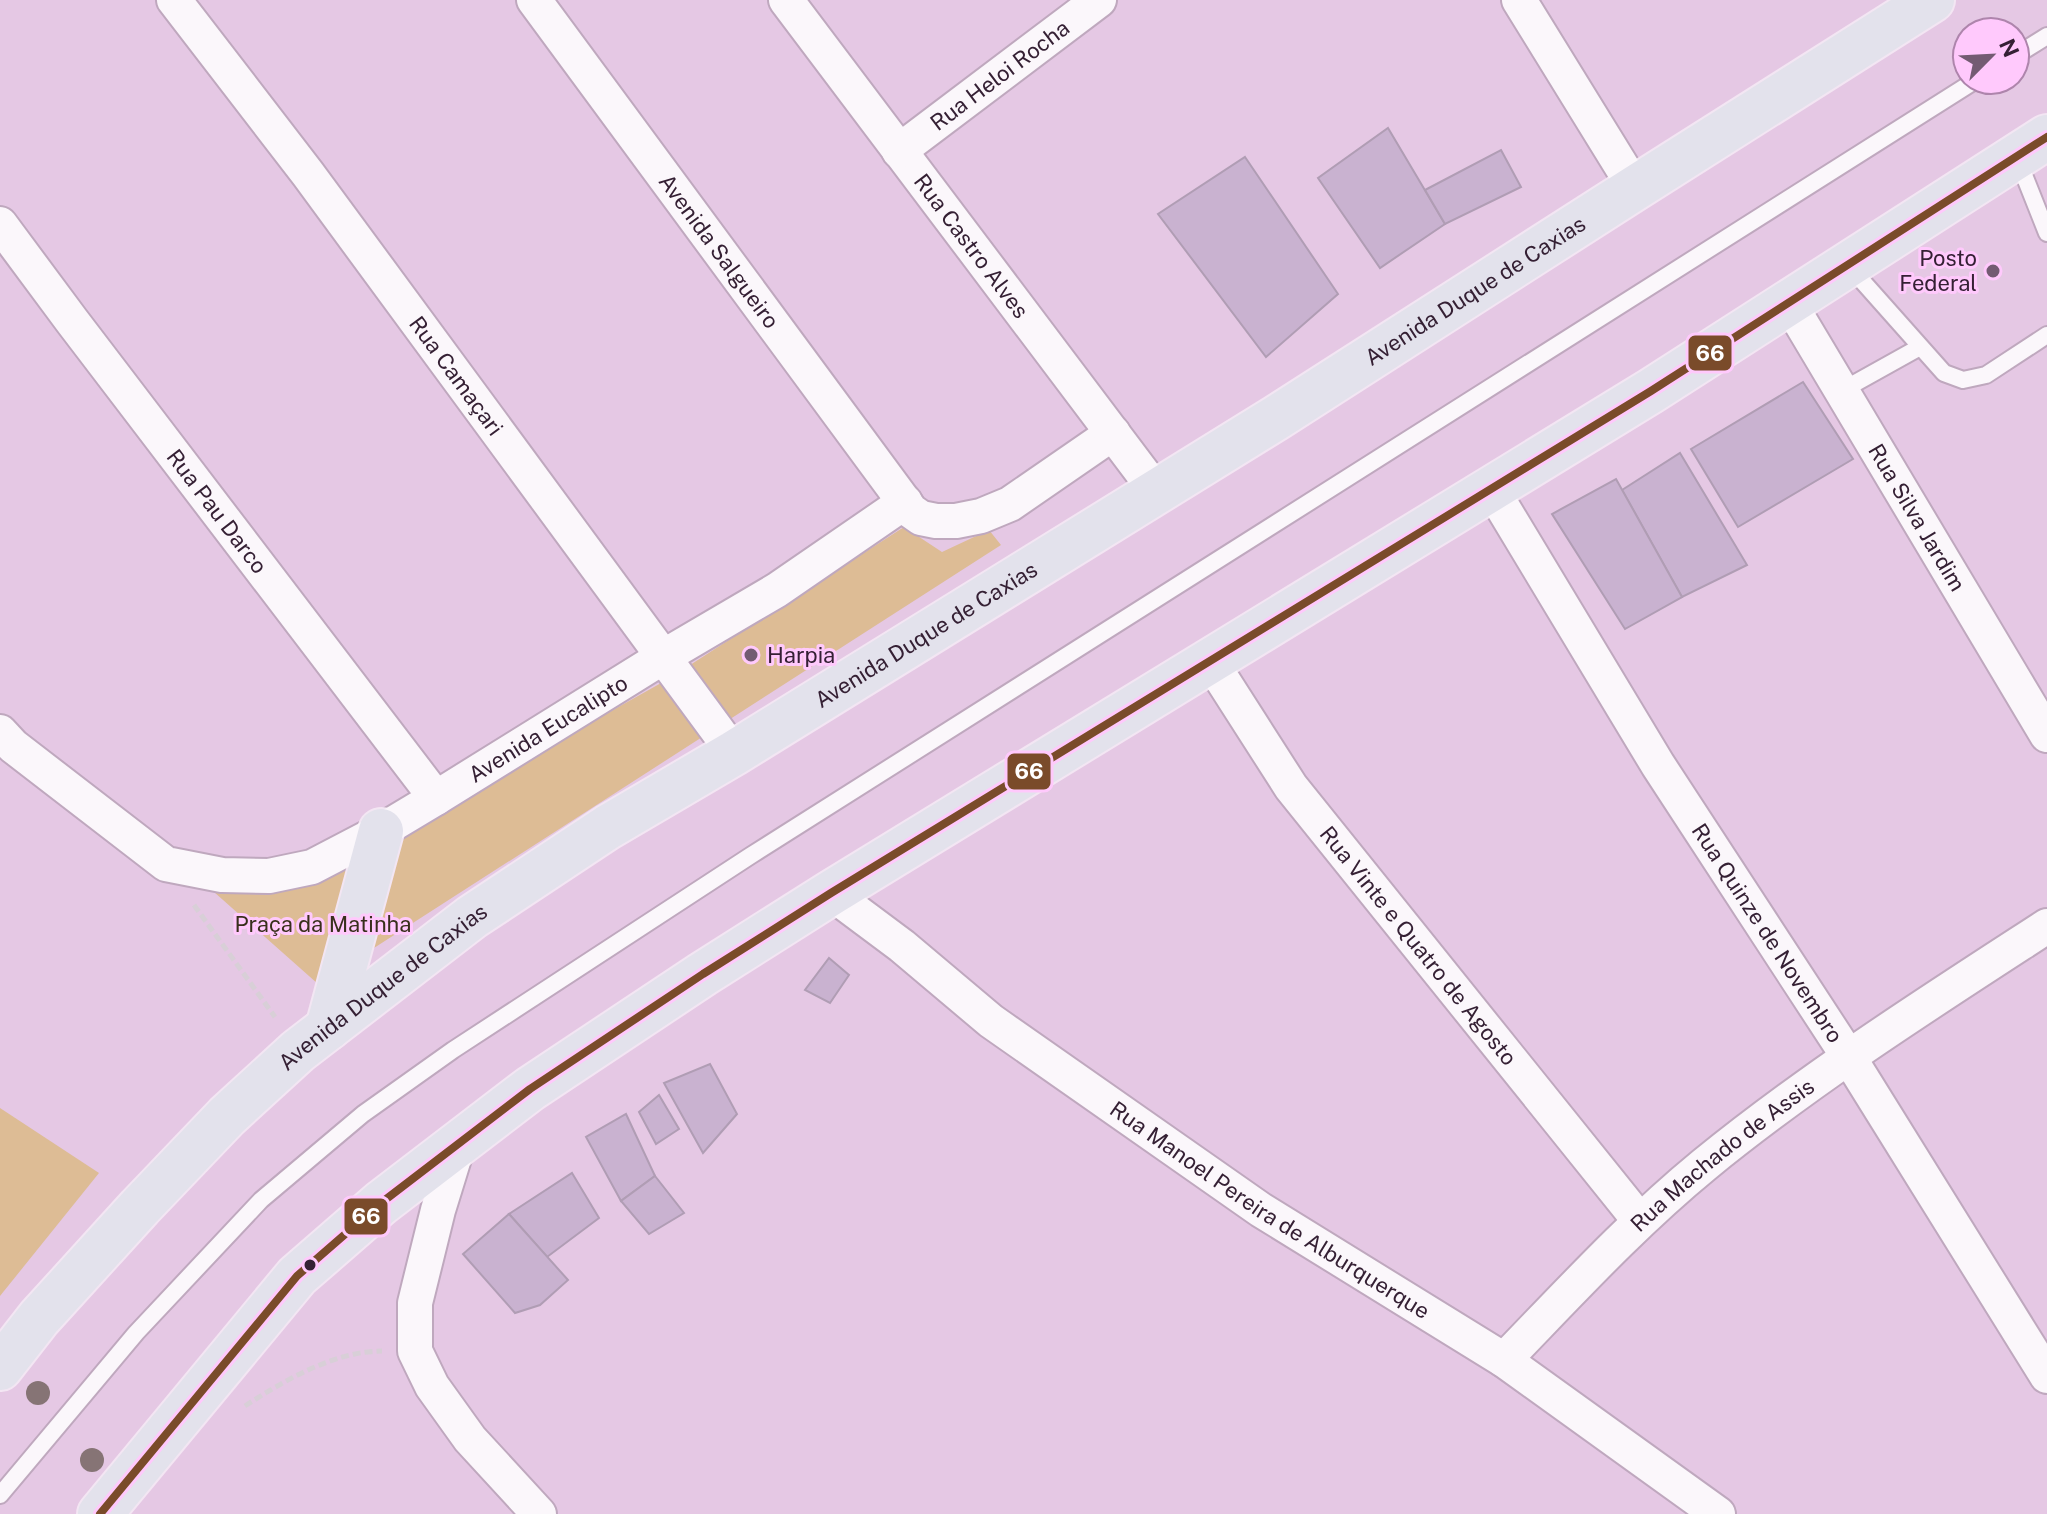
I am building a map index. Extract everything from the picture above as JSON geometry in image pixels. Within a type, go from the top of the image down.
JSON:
[{"type":"highway","name":"Avenida Duque de Caxias","points":[[0,1368],[39,1318],[227,1116],[313,1040],[472,917],[608,827],[734,753],[1276,418],[1635,188],[1911,6]]},
{"type":"highway","points":[[100,1514],[297,1276],[381,1203],[530,1089],[831,893],[1651,391],[2032,146]]},
{"type":"highway","points":[[313,1040],[381,831]]},
{"type":"street","name":"Rua Camaçari","points":[[174,0],[308,174],[734,753]]},
{"type":"street","name":"Avenida Salgueiro","points":[[534,0],[905,502]]},
{"type":"street","name":"Rua Castro Alves","points":[[786,0],[1157,492]]},
{"type":"street","name":"Rua Heloi Rocha","points":[[899,151],[1099,0]]},
{"type":"street","points":[[1519,0],[1635,188]]},
{"type":"street","name":"Rua Pau Darco","points":[[0,224],[436,798]]},
{"type":"street","name":"Rua Silva Jardim","points":[[1788,301],[2047,735]]},
{"type":"street","points":[[905,502],[921,518],[956,521],[981,516],[1010,504],[1113,433]]},
{"type":"street","name":"Rua Quinze de Novembro","points":[[1491,488],[1658,765],[1848,1056],[2047,1376]]},
{"type":"street","name":"Avenida Eucalipto","points":[[4,745],[166,864],[222,875],[269,876],[312,867],[381,831],[777,590],[905,502]]},
{"type":"street","name":"Rua Vinte e Quatro de Agosto","points":[[1211,662],[1291,787],[1640,1221]]},
{"type":"street","name":"Rua Manoel Pereira de Alburquerque","points":[[831,893],[902,946],[991,1021],[1248,1201],[1504,1360],[1718,1514]]},
{"type":"street","name":"Rua Machado de Assis","points":[[1504,1360],[1640,1221],[1705,1165],[1848,1056],[2047,926]]},
{"type":"street","points":[[459,1142],[415,1303],[415,1351],[432,1386],[470,1439],[539,1514]]},
{"type":"lane","points":[[0,1495],[136,1333],[261,1200],[389,1095],[750,856],[1951,96]]},
{"type":"lane","points":[[2032,146],[2047,233]]},
{"type":"lane","points":[[1847,264],[1944,373],[1963,380],[1986,375],[2047,335]]},
{"type":"lane","points":[[1841,391],[1920,347]]},
{"type":"path","points":[[166,864],[313,1040]]},
{"type":"path","points":[[240,1409],[268,1391],[343,1356],[369,1351],[415,1351]]},
{"type":"green space","name":"Praça da Matinha","points":[[904,527],[942,552],[989,530],[1001,545],[318,984],[205,884],[314,878],[670,678]]},
{"type":"green space","points":[[0,1108],[99,1173],[0,1296]]},
{"type":"building","points":[[1388,128],[1445,224],[1380,268],[1318,178]]},
{"type":"building","points":[[1501,150],[1521,187],[1445,224],[1425,190]]},
{"type":"building","points":[[1245,157],[1338,294],[1266,357],[1158,214]]},
{"type":"building","points":[[1803,382],[1853,459],[1738,527],[1691,449]]},
{"type":"building","points":[[1680,453],[1747,565],[1682,597],[1622,490]]},
{"type":"building","points":[[1616,479],[1682,597],[1625,629],[1552,514]]},
{"type":"building","points":[[829,958],[849,975],[830,1003],[805,990]]},
{"type":"building","points":[[710,1064],[737,1114],[703,1153],[664,1083]]},
{"type":"building","points":[[659,1095],[679,1129],[656,1144],[639,1112]]},
{"type":"building","points":[[626,1114],[655,1176],[621,1201],[586,1137]]},
{"type":"building","points":[[572,1173],[599,1218],[547,1257],[509,1214]]},
{"type":"building","points":[[655,1176],[684,1213],[649,1234],[621,1201]]},
{"type":"building","points":[[509,1214],[568,1280],[540,1305],[515,1313],[463,1254]]},
{"type":"transit line","name":"66","points":[[100,1514],[297,1276],[381,1203],[530,1089],[831,893],[1651,391],[2047,137]]},
{"type":"place","name":"Posto Federal","points":[[1993,271]]},
{"type":"place","name":"Harpia","points":[[751,655]]}]
